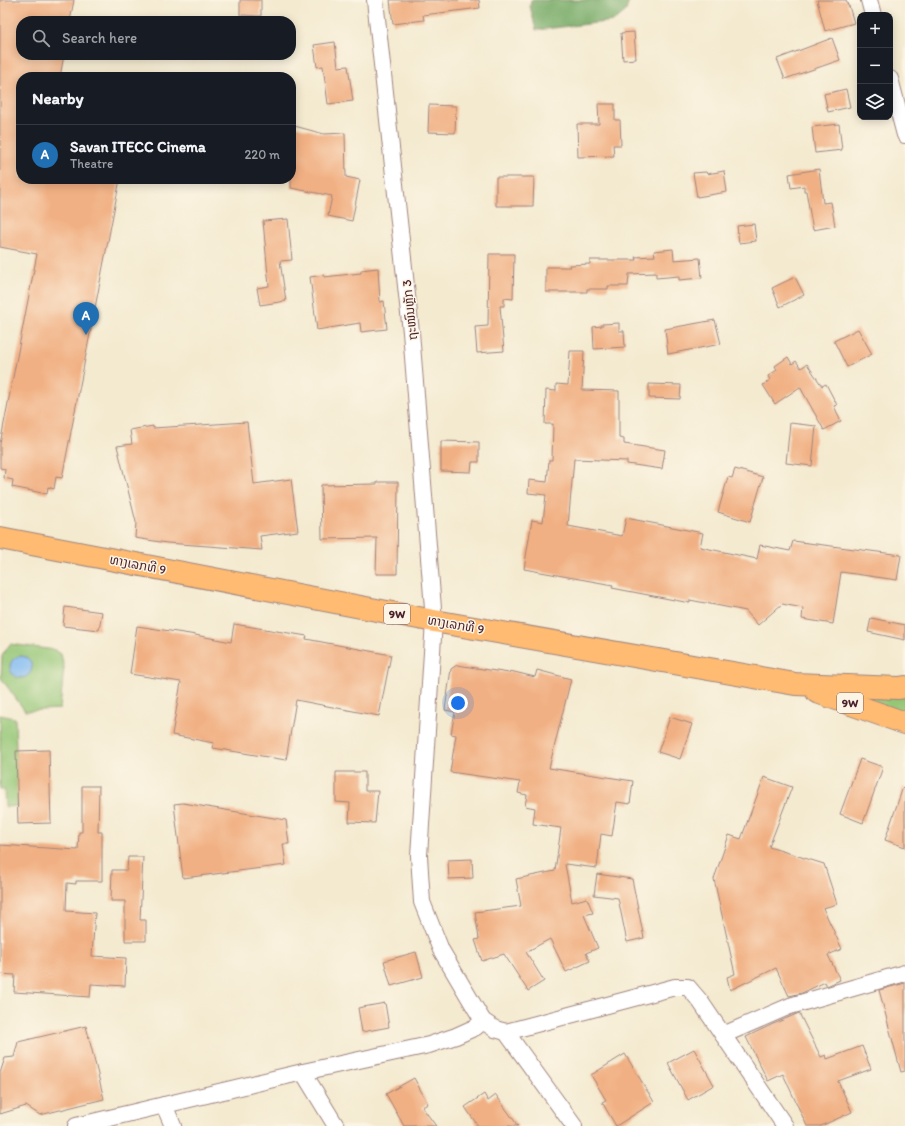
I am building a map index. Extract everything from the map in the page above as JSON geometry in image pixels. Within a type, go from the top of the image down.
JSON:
[{"type":"main road","name":"ທາງເລກທີ 9","points":[[0,538],[434,621],[795,684],[905,687]]},
{"type":"main road","name":"ທາງເລກທີ 9","points":[[795,684],[905,723]]},
{"type":"street","name":"ຖະໜົນຫຼັກ 3","points":[[375,0],[411,332],[434,621],[418,856],[422,902],[441,950],[483,1021]]},
{"type":"street","points":[[869,0],[872,12]]},
{"type":"street","points":[[891,84],[905,135]]},
{"type":"street","points":[[723,1035],[790,1006],[905,973]]},
{"type":"street","points":[[76,1126],[303,1072],[429,1045],[456,1036],[476,1027],[483,1021],[495,1029],[506,1032],[675,987],[688,987],[700,1001],[786,1126]]},
{"type":"street","points":[[506,1032],[574,1126]]},
{"type":"street","points":[[303,1072],[336,1126]]},
{"type":"street","points":[[164,1106],[173,1126]]},
{"type":"green space","points":[[531,0],[629,0],[626,11],[614,21],[536,30],[530,6]]},
{"type":"green space","points":[[10,644],[55,650],[61,654],[64,667],[60,709],[25,711],[1,678],[2,656]]},
{"type":"green space","points":[[905,696],[905,713],[864,699]]},
{"type":"green space","points":[[0,715],[15,718],[18,806],[5,807],[4,789],[0,789]]},
{"type":"water","points":[[21,656],[29,659],[32,667],[29,675],[21,678],[13,675],[10,667],[13,659]]},
{"type":"building","points":[[0,0],[74,0],[71,16],[16,16],[16,60],[63,60],[61,72],[16,72],[16,184],[119,184],[62,478],[56,477],[54,489],[48,487],[47,494],[12,487],[13,480],[4,478],[5,469],[0,468],[0,444],[37,254],[0,247]]},
{"type":"building","points":[[240,0],[261,0],[261,16],[240,15]]},
{"type":"building","points":[[390,0],[479,0],[480,8],[423,15],[424,20],[393,24]]},
{"type":"building","points":[[817,0],[846,0],[854,23],[825,31]]},
{"type":"building","points":[[634,32],[636,59],[623,60],[621,33]]},
{"type":"building","points":[[832,38],[840,60],[785,79],[777,59]]},
{"type":"building","points":[[335,42],[338,67],[348,66],[353,101],[328,104],[323,66],[317,67],[314,45]]},
{"type":"building","points":[[846,89],[850,107],[828,112],[824,94]]},
{"type":"building","points":[[598,104],[615,104],[615,120],[620,120],[621,145],[613,145],[614,156],[578,157],[577,124],[599,124]]},
{"type":"building","points":[[429,105],[456,106],[455,133],[428,132]]},
{"type":"building","points":[[839,124],[842,150],[815,153],[812,127]]},
{"type":"building","points":[[296,126],[324,134],[345,133],[346,177],[360,180],[352,221],[328,216],[332,196],[291,188],[291,184],[296,184]]},
{"type":"building","points":[[819,169],[823,203],[831,202],[835,226],[813,230],[804,186],[791,188],[789,174]]},
{"type":"building","points":[[724,171],[727,192],[697,197],[693,173],[706,172],[707,174]]},
{"type":"building","points":[[496,177],[534,177],[533,206],[496,206]]},
{"type":"building","points":[[288,219],[292,260],[280,261],[286,301],[260,305],[257,288],[269,286],[263,221]]},
{"type":"building","points":[[754,224],[756,241],[739,243],[737,226]]},
{"type":"building","points":[[673,249],[674,260],[700,258],[702,278],[679,280],[679,276],[656,278],[656,273],[629,274],[628,286],[608,286],[608,289],[587,289],[587,292],[546,292],[546,267],[570,267],[569,265],[590,264],[590,260],[636,260],[635,257],[655,256],[654,251]]},
{"type":"building","points":[[489,254],[514,254],[513,299],[504,298],[504,306],[500,306],[504,351],[477,353],[475,327],[488,326]]},
{"type":"building","points":[[378,268],[380,302],[384,301],[387,329],[361,332],[360,323],[317,330],[310,277],[361,273],[361,270]]},
{"type":"building","points":[[795,277],[804,295],[780,307],[772,288]]},
{"type":"building","points":[[715,320],[721,344],[668,354],[665,329]]},
{"type":"building","points":[[619,323],[619,331],[624,331],[625,347],[594,349],[593,327],[602,326],[602,324]]},
{"type":"building","points":[[858,329],[872,354],[847,367],[834,341]]},
{"type":"building","points":[[570,351],[584,351],[582,390],[619,391],[619,438],[624,439],[624,444],[665,450],[662,469],[627,464],[627,461],[574,459],[568,526],[622,536],[626,518],[703,533],[700,547],[757,559],[760,545],[790,551],[793,541],[901,555],[897,580],[841,572],[833,624],[802,619],[803,608],[782,604],[758,625],[746,611],[690,600],[690,603],[612,588],[613,585],[524,569],[532,520],[543,522],[546,495],[528,493],[529,480],[547,482],[549,460],[552,460],[553,424],[545,424],[546,390],[556,391],[556,384],[568,385]]},
{"type":"building","points":[[788,357],[792,364],[796,361],[801,368],[807,364],[822,386],[826,384],[837,405],[834,406],[841,421],[824,430],[800,387],[775,404],[763,385],[770,380],[768,376],[777,370],[775,366]]},
{"type":"building","points":[[649,384],[681,385],[680,399],[649,398]]},
{"type":"building","points":[[247,422],[254,484],[291,479],[298,531],[260,536],[262,550],[167,543],[135,538],[136,522],[117,446],[132,444],[130,430],[153,426],[153,428]]},
{"type":"building","points":[[790,423],[816,426],[812,466],[786,463]]},
{"type":"building","points":[[441,441],[479,442],[479,462],[472,462],[471,472],[441,471]]},
{"type":"building","points":[[735,469],[763,477],[750,522],[718,512],[728,477],[732,478]]},
{"type":"building","points":[[377,482],[398,482],[397,574],[376,574],[377,538],[322,539],[321,485],[377,484]]},
{"type":"building","points":[[65,607],[102,612],[99,630],[63,626]]},
{"type":"building","points":[[871,618],[905,625],[905,640],[868,632]]},
{"type":"building","points":[[234,624],[307,636],[306,639],[391,655],[379,716],[296,700],[286,760],[213,748],[214,743],[172,735],[181,682],[130,674],[137,626],[231,642]]},
{"type":"building","points":[[457,665],[509,673],[510,671],[535,677],[537,670],[571,679],[549,768],[633,781],[630,804],[617,802],[612,836],[601,834],[597,868],[565,864],[572,902],[587,898],[593,913],[584,915],[598,948],[586,953],[590,961],[566,972],[550,939],[526,952],[544,981],[528,991],[504,954],[482,961],[475,940],[479,939],[475,912],[521,906],[516,879],[555,871],[561,828],[533,824],[535,808],[525,806],[527,795],[518,793],[520,782],[450,772],[456,735],[451,734],[455,712],[445,710],[451,669]]},
{"type":"building","points":[[670,717],[692,724],[680,759],[658,752]]},
{"type":"building","points":[[49,750],[51,823],[18,824],[16,751]]},
{"type":"building","points":[[860,759],[883,767],[863,823],[840,814]]},
{"type":"building","points":[[336,772],[365,772],[365,791],[378,791],[375,823],[349,822],[350,803],[336,802]]},
{"type":"building","points":[[764,777],[792,787],[769,847],[824,864],[837,904],[823,908],[842,949],[828,955],[840,980],[827,986],[825,982],[802,993],[789,996],[776,968],[730,990],[727,977],[735,974],[714,879],[729,835],[741,839]]},
{"type":"building","points":[[82,786],[99,786],[98,832],[102,832],[102,881],[76,881],[76,884],[67,883],[66,911],[95,913],[92,956],[126,958],[125,986],[91,984],[90,997],[14,992],[15,975],[0,974],[0,845],[78,850],[79,832],[82,832]]},
{"type":"building","points":[[903,787],[905,788],[905,847],[885,840]]},
{"type":"building","points":[[183,803],[286,820],[289,844],[283,844],[286,865],[183,878],[174,804]]},
{"type":"building","points":[[128,857],[143,857],[140,920],[146,920],[146,941],[125,941],[125,901],[111,901],[112,870],[127,870]]},
{"type":"building","points":[[472,859],[473,878],[449,879],[448,860]]},
{"type":"building","points":[[597,874],[632,879],[644,938],[627,942],[618,898],[594,895]]},
{"type":"building","points":[[416,952],[423,977],[391,986],[384,961]]},
{"type":"building","points":[[905,983],[905,1071],[901,1072],[879,990]]},
{"type":"building","points":[[385,1003],[389,1027],[362,1032],[358,1008]]},
{"type":"building","points":[[799,1013],[821,1057],[826,1055],[827,1059],[862,1046],[871,1069],[838,1081],[852,1112],[821,1126],[807,1126],[783,1074],[768,1081],[746,1037]]},
{"type":"building","points":[[86,1026],[104,1099],[40,1115],[26,1106],[0,1114],[0,1073],[5,1058],[14,1057],[18,1042]]},
{"type":"building","points":[[694,1049],[714,1085],[688,1100],[668,1063]]},
{"type":"building","points":[[625,1054],[654,1102],[616,1126],[602,1102],[606,1100],[591,1075]]},
{"type":"building","points":[[414,1078],[428,1104],[422,1107],[436,1126],[404,1126],[386,1094]]},
{"type":"building","points":[[484,1094],[488,1101],[496,1095],[518,1126],[478,1126],[465,1107]]},
{"type":"place","name":"Savan ITECC Cinema","points":[[86,335]]}]
